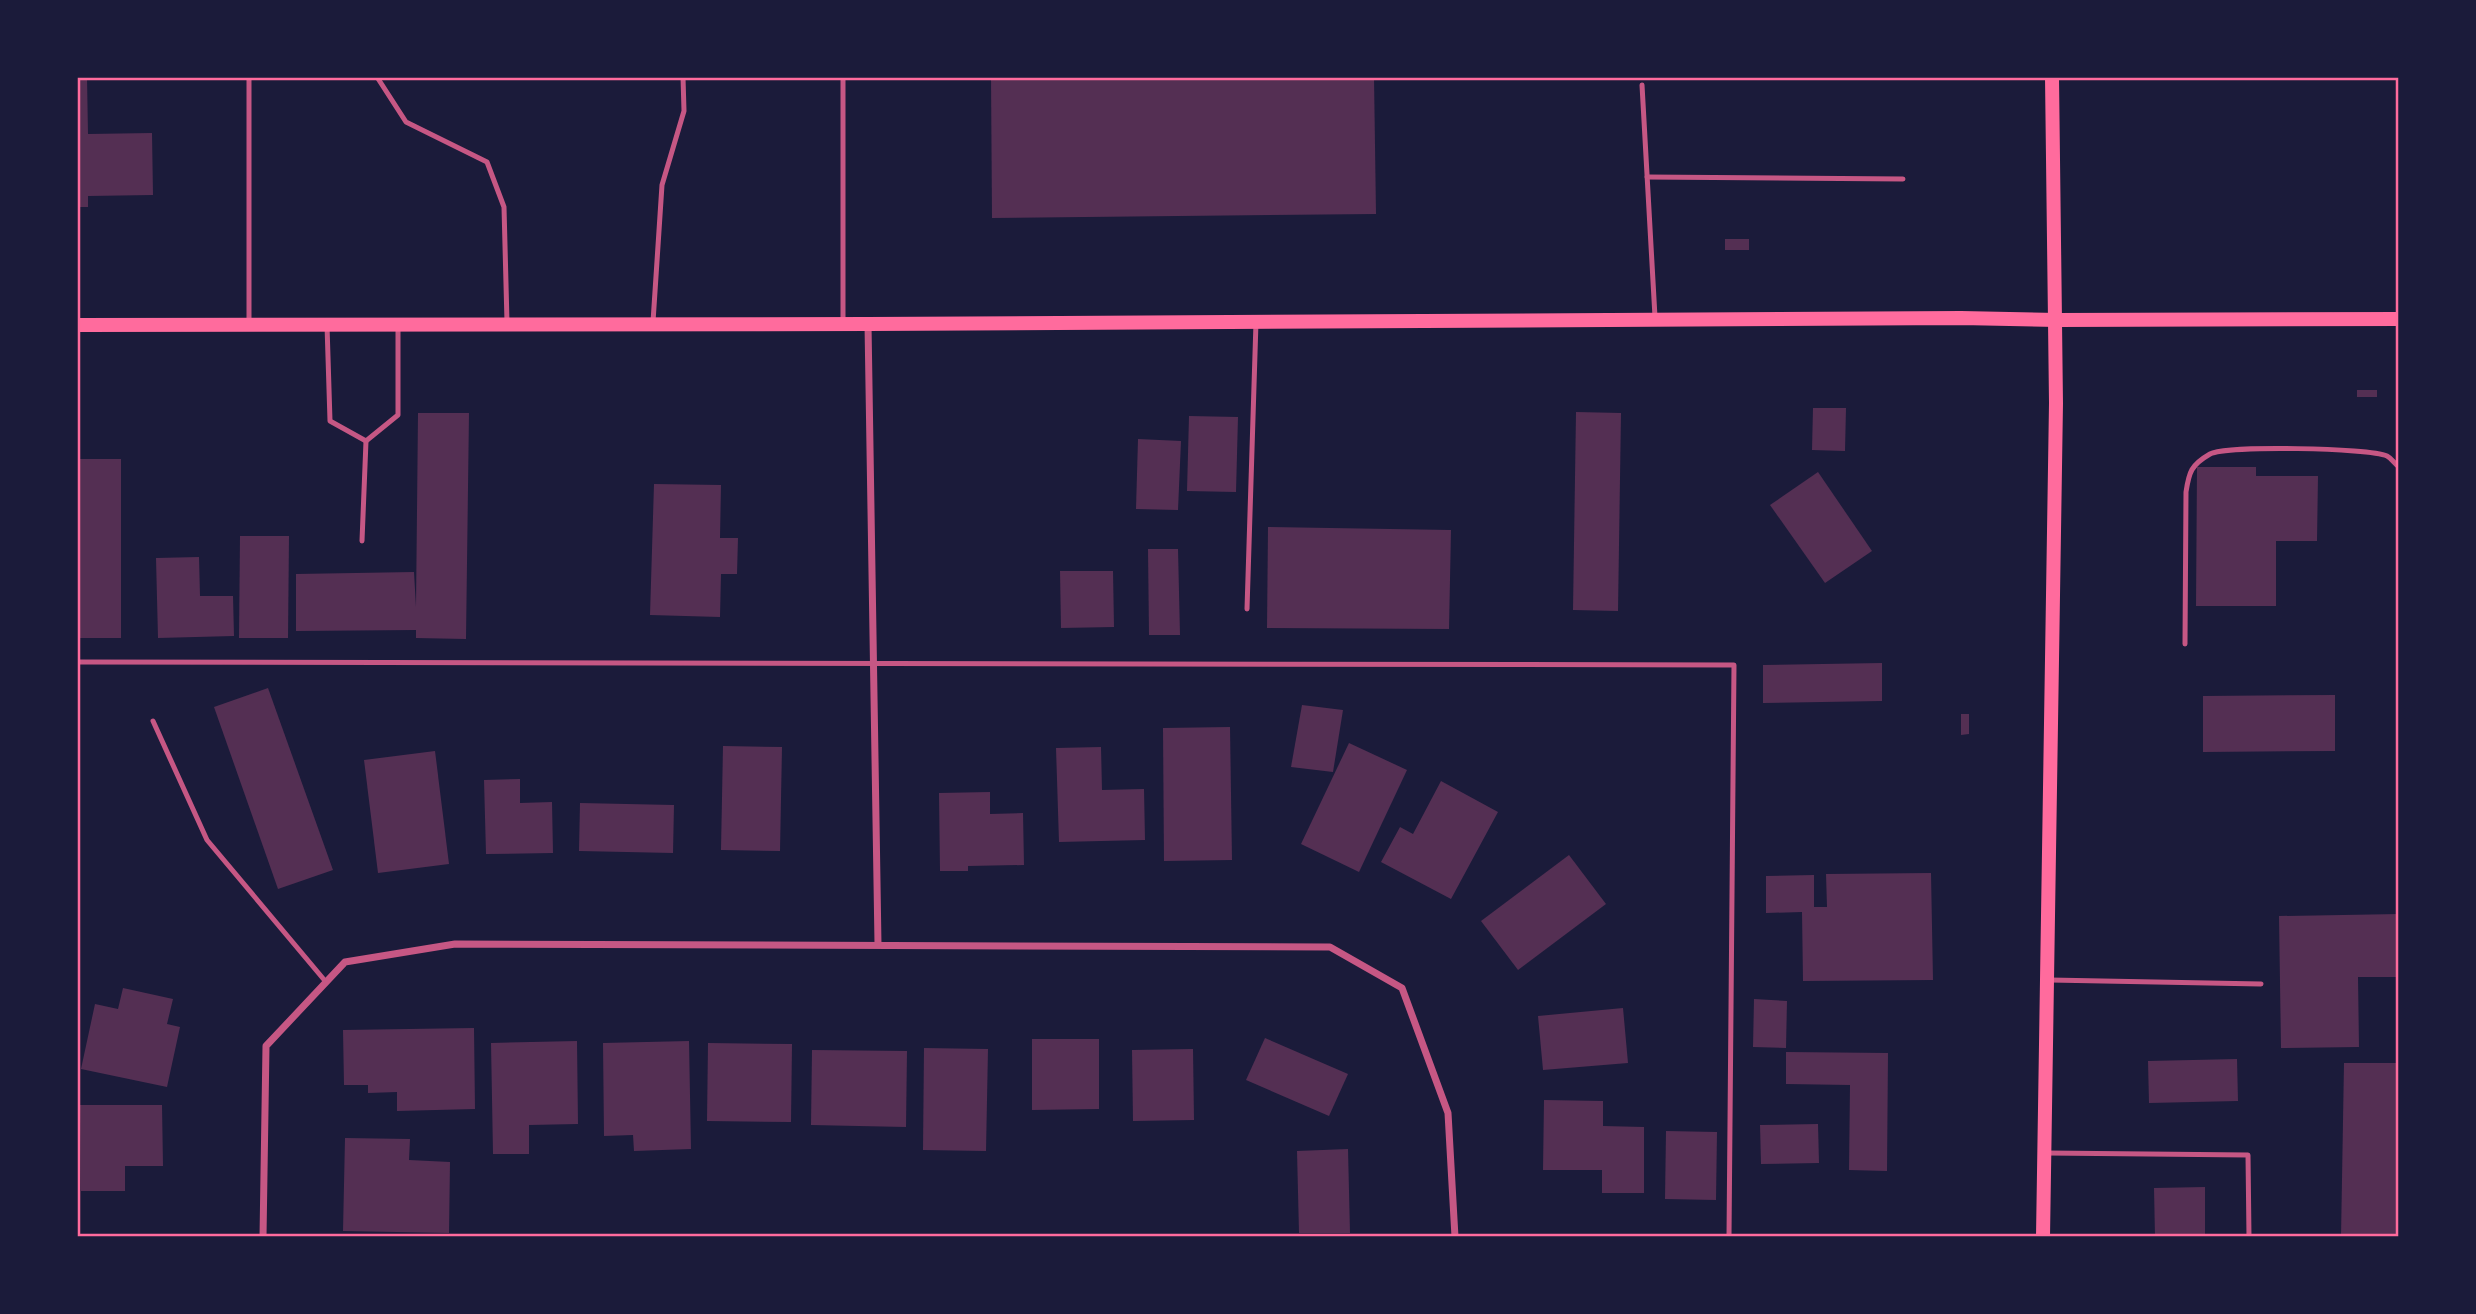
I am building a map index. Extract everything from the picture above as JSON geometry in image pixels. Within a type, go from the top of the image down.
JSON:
[{"type":"main road","points":[[2043,1237],[2057,320],[2052,77]]},
{"type":"main road","points":[[77,325],[1961,318],[2399,319]]},
{"type":"street","points":[[868,324],[878,944]]},
{"type":"street","points":[[263,1237],[267,1046],[345,962],[455,944],[878,944],[1330,947],[1402,988],[1448,1112],[1455,1237]]},
{"type":"lane","points":[[249,77],[249,325]]},
{"type":"lane","points":[[377,77],[406,122],[487,162],[505,206],[507,325]]},
{"type":"lane","points":[[653,324],[662,185],[684,111],[683,77]]},
{"type":"lane","points":[[843,77],[843,324]]},
{"type":"lane","points":[[1642,85],[1656,320]]},
{"type":"lane","points":[[1647,177],[1903,179]]},
{"type":"lane","points":[[1247,609],[1256,322]]},
{"type":"lane","points":[[362,541],[366,441],[398,415],[398,324]]},
{"type":"lane","points":[[327,325],[330,421],[366,441]]},
{"type":"lane","points":[[2185,644],[2186,492],[2189,472],[2197,463],[2213,452],[2235,449],[2293,449],[2386,456],[2399,467]]},
{"type":"lane","points":[[77,663],[1734,665],[1729,1237]]},
{"type":"lane","points":[[153,721],[207,840],[326,982]]},
{"type":"lane","points":[[2047,980],[2261,984]]},
{"type":"lane","points":[[2044,1153],[2248,1154],[2249,1237]]},
{"type":"building","points":[[77,77],[87,77],[88,134],[152,133],[153,195],[88,196],[88,207],[77,207]]},
{"type":"building","points":[[991,77],[1374,77],[1376,214],[992,218]]},
{"type":"building","points":[[1725,239],[1749,239],[1749,250],[1725,250]]},
{"type":"building","points":[[2357,390],[2377,390],[2377,397],[2357,397]]},
{"type":"building","points":[[1813,408],[1846,408],[1845,451],[1812,450]]},
{"type":"building","points":[[1576,412],[1621,413],[1618,611],[1573,610]]},
{"type":"building","points":[[418,413],[469,413],[466,639],[416,638],[416,630],[296,631],[296,574],[414,572],[416,607]]},
{"type":"building","points":[[1189,416],[1238,417],[1236,492],[1187,491]]},
{"type":"building","points":[[1138,439],[1181,441],[1178,510],[1136,509]]},
{"type":"building","points":[[77,459],[121,459],[121,638],[77,638]]},
{"type":"building","points":[[2197,467],[2256,467],[2256,476],[2318,476],[2317,541],[2276,541],[2276,606],[2196,606]]},
{"type":"building","points":[[1818,472],[1872,551],[1825,583],[1770,505]]},
{"type":"building","points":[[654,484],[721,485],[720,538],[738,538],[737,574],[721,574],[720,617],[650,615]]},
{"type":"building","points":[[1268,527],[1451,530],[1449,629],[1267,628]]},
{"type":"building","points":[[240,536],[289,536],[288,638],[239,638]]},
{"type":"building","points":[[1148,549],[1178,549],[1180,635],[1149,635]]},
{"type":"building","points":[[199,557],[200,596],[233,596],[234,636],[158,638],[156,558]]},
{"type":"building","points":[[1060,571],[1113,571],[1114,627],[1061,628]]},
{"type":"building","points":[[1882,663],[1882,701],[1763,703],[1763,665]]},
{"type":"building","points":[[268,688],[333,870],[278,889],[214,707]]},
{"type":"building","points":[[2335,695],[2335,751],[2203,752],[2203,696]]},
{"type":"building","points":[[1302,705],[1343,710],[1333,772],[1291,767]]},
{"type":"building","points":[[1961,714],[1969,714],[1969,734],[1961,735]]},
{"type":"building","points":[[1230,727],[1232,860],[1164,861],[1163,728]]},
{"type":"building","points":[[1349,743],[1407,770],[1359,872],[1301,844]]},
{"type":"building","points":[[723,746],[782,747],[780,851],[721,850]]},
{"type":"building","points":[[1101,747],[1102,790],[1144,789],[1145,840],[1059,842],[1056,748]]},
{"type":"building","points":[[435,751],[449,864],[378,873],[364,760]]},
{"type":"building","points":[[520,779],[520,803],[552,802],[553,853],[486,854],[484,780]]},
{"type":"building","points":[[1441,781],[1498,812],[1451,899],[1381,862],[1400,827],[1413,834]]},
{"type":"building","points":[[990,792],[990,814],[1023,813],[1024,865],[968,866],[968,871],[940,871],[939,793]]},
{"type":"building","points":[[580,803],[674,805],[673,853],[579,851]]},
{"type":"building","points":[[1569,855],[1606,904],[1518,970],[1481,921]]},
{"type":"building","points":[[1931,873],[1933,980],[1803,981],[1802,912],[1766,913],[1766,876],[1814,875],[1814,907],[1827,907],[1826,874]]},
{"type":"building","points":[[2399,914],[2399,977],[2358,977],[2359,1047],[2281,1048],[2279,916]]},
{"type":"building","points":[[123,988],[173,999],[167,1024],[180,1027],[167,1087],[81,1069],[95,1004],[118,1009]]},
{"type":"building","points":[[1754,999],[1787,1001],[1786,1048],[1753,1047]]},
{"type":"building","points":[[1623,1008],[1628,1063],[1543,1070],[1538,1016]]},
{"type":"building","points":[[474,1028],[475,1109],[397,1111],[397,1092],[368,1093],[368,1085],[344,1085],[343,1030]]},
{"type":"building","points":[[1265,1038],[1348,1074],[1329,1116],[1246,1080]]},
{"type":"building","points":[[1032,1039],[1099,1039],[1099,1109],[1032,1110]]},
{"type":"building","points":[[577,1041],[578,1124],[529,1125],[529,1154],[493,1154],[491,1043]]},
{"type":"building","points":[[689,1041],[691,1149],[634,1151],[633,1135],[604,1136],[603,1043]]},
{"type":"building","points":[[708,1043],[792,1044],[791,1122],[707,1121]]},
{"type":"building","points":[[924,1048],[988,1049],[986,1151],[923,1150]]},
{"type":"building","points":[[1193,1049],[1194,1120],[1133,1121],[1132,1050]]},
{"type":"building","points":[[812,1050],[907,1051],[906,1127],[811,1125]]},
{"type":"building","points":[[1786,1052],[1888,1053],[1887,1171],[1849,1170],[1850,1085],[1786,1084]]},
{"type":"building","points":[[2237,1059],[2238,1101],[2149,1103],[2148,1061]]},
{"type":"building","points":[[2344,1063],[2399,1063],[2399,1237],[2341,1237]]},
{"type":"building","points":[[1544,1100],[1603,1101],[1603,1126],[1644,1127],[1644,1193],[1602,1193],[1602,1170],[1543,1170]]},
{"type":"building","points":[[80,1105],[162,1105],[163,1166],[125,1166],[125,1191],[81,1191]]},
{"type":"building","points":[[1818,1124],[1819,1163],[1761,1164],[1760,1125]]},
{"type":"building","points":[[1666,1131],[1717,1132],[1716,1200],[1665,1199]]},
{"type":"building","points":[[345,1138],[410,1139],[409,1160],[450,1162],[449,1233],[343,1231]]},
{"type":"building","points":[[1348,1149],[1350,1233],[1299,1233],[1297,1151]]},
{"type":"building","points":[[2205,1187],[2205,1236],[2155,1237],[2154,1188]]}]
